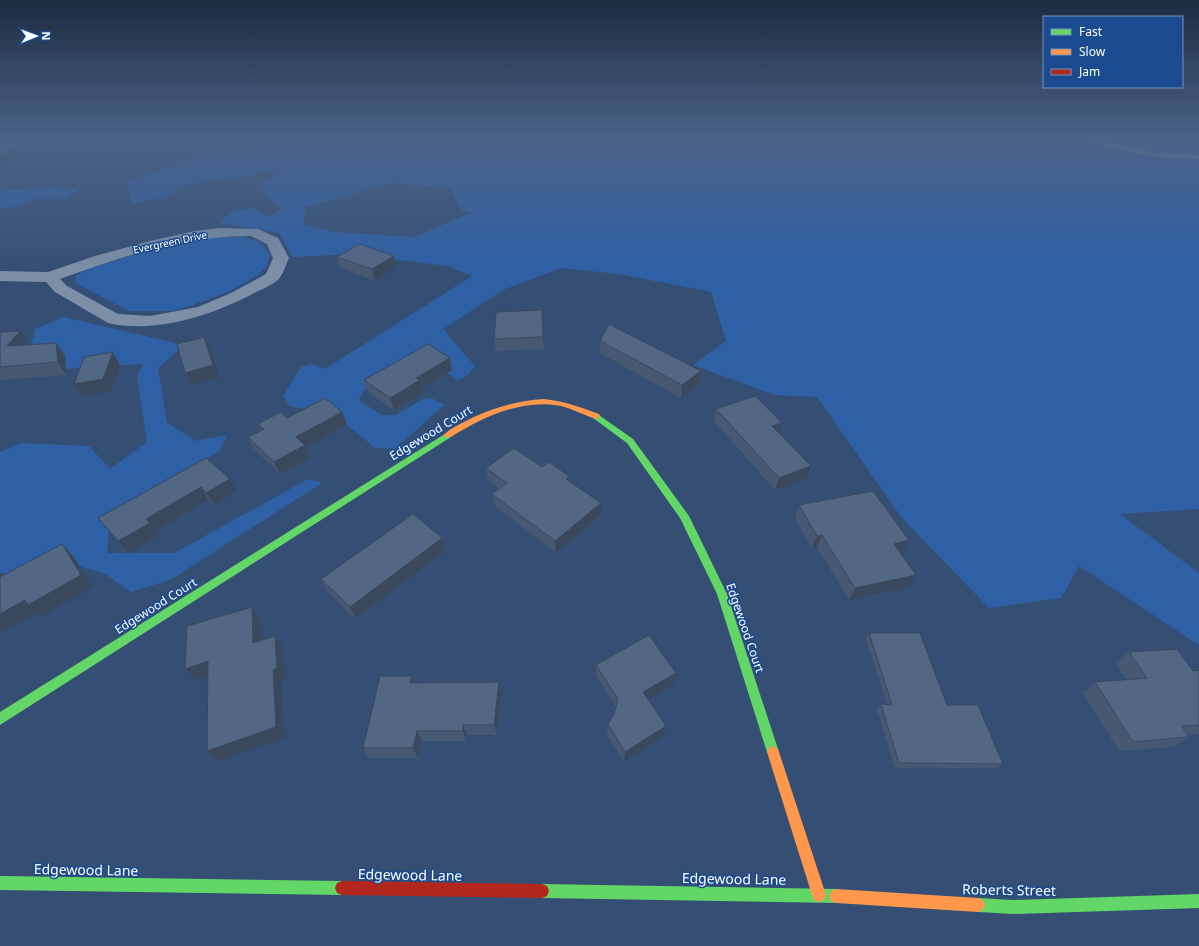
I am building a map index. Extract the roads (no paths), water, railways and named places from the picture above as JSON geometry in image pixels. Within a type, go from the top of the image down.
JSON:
[{"type":"street","name":"Evergreen Drive","points":[[0,276],[50,277],[105,257],[186,237],[216,233],[253,232],[274,241],[281,258],[272,277],[237,296],[202,311],[150,321],[114,319],[61,289],[50,277]]},
{"type":"street","name":"Edgewood Court","points":[[0,719],[459,428],[489,413],[524,403],[559,403],[596,416],[630,440],[684,516],[722,594],[819,895]]},
{"type":"street","name":"Edgewood Lane","points":[[0,883],[819,895]]},
{"type":"street","name":"Roberts Street","points":[[819,895],[1013,907],[1199,901]]}]
